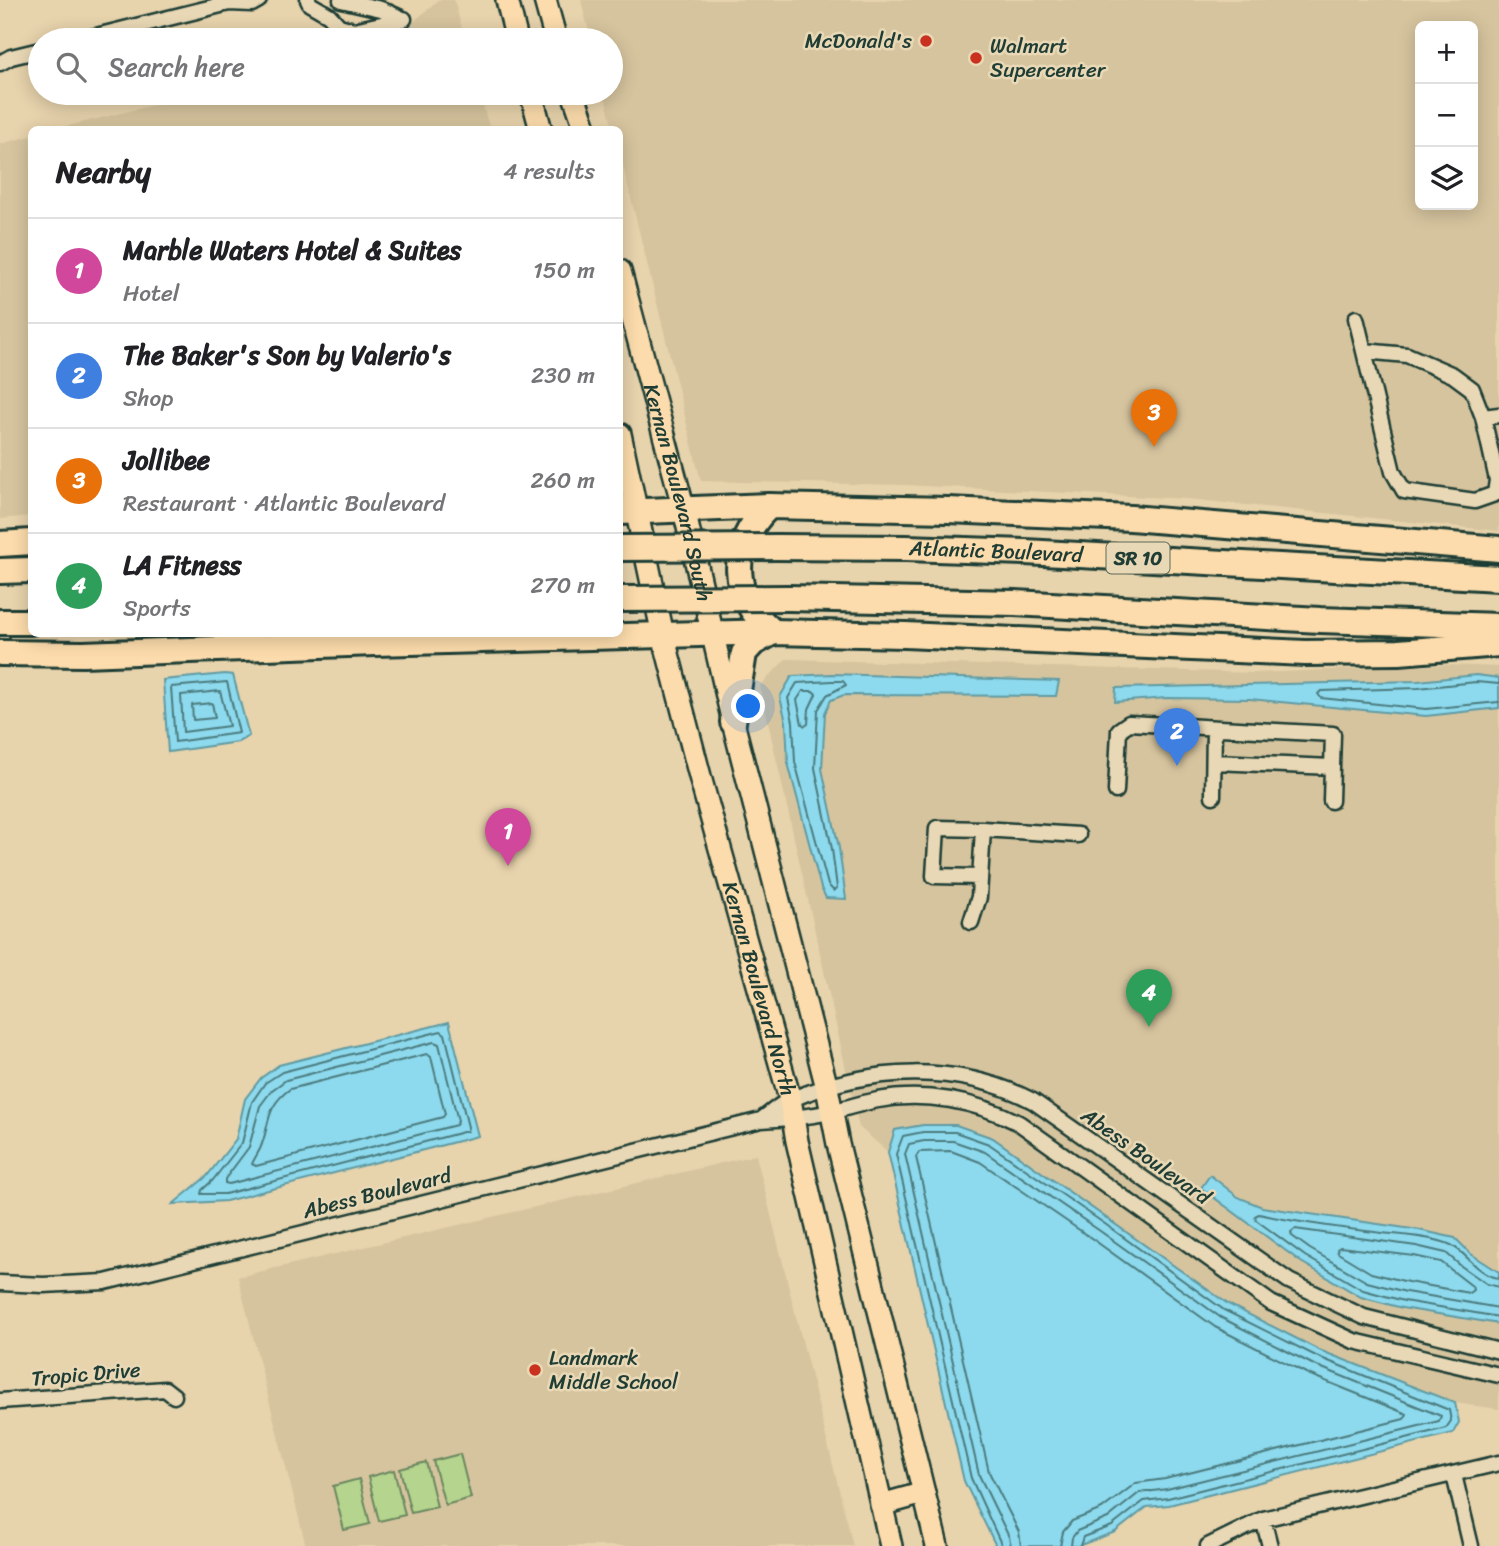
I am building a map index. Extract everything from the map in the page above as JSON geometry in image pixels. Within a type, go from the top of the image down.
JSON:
[{"type":"highway","points":[[769,506],[746,534],[738,570],[741,589],[748,606],[759,621],[773,632]]},
{"type":"highway","points":[[627,512],[769,506],[1131,518],[1499,549]]},
{"type":"highway","points":[[0,544],[28,542]]},
{"type":"highway","name":"Atlantic Boulevard","points":[[623,548],[906,548],[1499,578]]},
{"type":"highway","points":[[0,571],[28,570]]},
{"type":"highway","points":[[623,599],[789,598],[1015,603],[1499,626]]},
{"type":"highway","points":[[1394,623],[1499,610]]},
{"type":"highway","points":[[0,622],[28,622]]},
{"type":"highway","points":[[733,722],[744,653],[753,643],[773,632]]},
{"type":"highway","points":[[623,635],[773,632],[905,635],[1305,653],[1399,652],[1499,644]]},
{"type":"highway","points":[[0,653],[83,654],[542,637]]},
{"type":"main road","points":[[507,0],[514,28]]},
{"type":"main road","points":[[545,0],[553,28]]},
{"type":"main road","points":[[534,105],[540,126]]},
{"type":"main road","points":[[577,105],[585,126]]},
{"type":"main road","name":"Kernan Boulevard South","points":[[623,282],[684,510],[714,635]]},
{"type":"main road","name":"Kernan Boulevard North","points":[[623,467],[627,512],[792,1109],[797,1141],[891,1546]]},
{"type":"main road","name":"Kernan Boulevard North","points":[[714,635],[733,722],[827,1088],[838,1144],[937,1546]]},
{"type":"main road","points":[[881,1505],[925,1493]]},
{"type":"street","points":[[128,28],[229,3],[252,5],[259,0]]},
{"type":"street","points":[[308,0],[339,26],[347,28]]},
{"type":"street","points":[[341,0],[377,5],[406,22],[368,28]]},
{"type":"street","points":[[0,63],[28,53]]},
{"type":"street","points":[[1356,318],[1364,351],[1394,472],[1404,491],[1475,500],[1495,494],[1497,480],[1483,417],[1472,389],[1453,375],[1407,355],[1364,351]]},
{"type":"street","points":[[1483,417],[1499,415]]},
{"type":"street","points":[[1116,792],[1119,730],[1129,723],[1333,734],[1331,801]]},
{"type":"street","points":[[1213,796],[1214,728]]},
{"type":"street","points":[[1214,762],[1332,767]]},
{"type":"street","points":[[980,877],[934,876],[937,828],[983,828],[1078,835]]},
{"type":"street","points":[[971,922],[979,897],[983,828]]},
{"type":"street","name":"Abess Boulevard","points":[[0,1283],[43,1285],[105,1282],[761,1120],[792,1109],[827,1088],[874,1075],[914,1072],[946,1074],[1014,1091],[1033,1101],[1289,1281],[1364,1317],[1499,1351]]},
{"type":"street","name":"Abess Boulevard","points":[[792,1109],[832,1112],[877,1100],[906,1096],[945,1099],[988,1110],[1019,1123],[1070,1157],[1270,1303],[1354,1341],[1499,1375]]},
{"type":"street","name":"Tropic Drive","points":[[0,1401],[165,1389],[174,1396]]},
{"type":"street","points":[[1208,1546],[1263,1519],[1454,1475],[1496,1468]]},
{"type":"street","points":[[1454,1475],[1471,1546]]},
{"type":"street","points":[[1263,1519],[1270,1546]]},
{"type":"shaded area","points":[[439,0],[454,0],[462,28],[406,28]]},
{"type":"shaded area","points":[[581,0],[1499,0],[1499,531],[1188,499],[905,485],[701,481],[623,166],[623,126],[612,126],[607,105],[623,105],[623,28],[588,28]]},
{"type":"shaded area","points":[[154,105],[483,105],[489,126],[68,126]]},
{"type":"shaded area","points":[[28,137],[28,516],[0,519],[0,144]]},
{"type":"shaded area","points":[[786,659],[1255,673],[1447,665],[1499,667],[1499,1409],[1455,1403],[1319,1350],[1228,1304],[993,1138],[895,1130],[888,1152],[859,1127],[760,686]]},
{"type":"shaded area","name":"Landmark Middle School","points":[[756,1155],[853,1546],[306,1546],[238,1277]]},
{"type":"green space","points":[[460,1454],[471,1498],[445,1505],[433,1461]]},
{"type":"green space","points":[[426,1462],[437,1507],[411,1513],[400,1469]]},
{"type":"green space","points":[[394,1470],[405,1515],[379,1521],[368,1477]]},
{"type":"green space","points":[[359,1479],[370,1524],[344,1530],[333,1486]]},
{"type":"water","points":[[832,674],[1059,681],[1056,696],[844,695],[831,700],[825,713],[822,769],[839,848],[846,899],[826,898],[821,888],[788,763],[786,722],[780,697],[792,676]]},
{"type":"water","points":[[233,675],[249,736],[238,742],[168,752],[163,680]]},
{"type":"water","points":[[1476,675],[1499,678],[1499,708],[1426,716],[1250,699],[1167,698],[1115,702],[1116,688],[1418,681]]},
{"type":"water","points":[[449,1022],[478,1136],[226,1201],[173,1204],[207,1176],[236,1139],[245,1099],[261,1078],[279,1065]]},
{"type":"water","points":[[923,1125],[956,1125],[993,1138],[1228,1304],[1319,1350],[1455,1403],[1459,1422],[1453,1433],[1169,1505],[1147,1507],[1115,1532],[1078,1546],[996,1546],[964,1481],[888,1152],[895,1130]]},
{"type":"water","points":[[1210,1175],[1238,1197],[1262,1207],[1419,1230],[1455,1238],[1471,1254],[1499,1272],[1499,1324],[1402,1308],[1361,1297],[1301,1262],[1201,1188]]},
{"type":"place","name":"McDonald's","points":[[926,41]]},
{"type":"place","name":"Walmart Supercenter","points":[[976,58]]},
{"type":"place","name":"Jollibee","points":[[1154,447]]},
{"type":"place","name":"The Baker's Son by Valerio's","points":[[1177,766]]},
{"type":"place","name":"Marble Waters Hotel & Suites","points":[[508,866]]},
{"type":"place","name":"LA Fitness","points":[[1149,1027]]},
{"type":"place","name":"Landmark Middle School","points":[[535,1370]]}]
